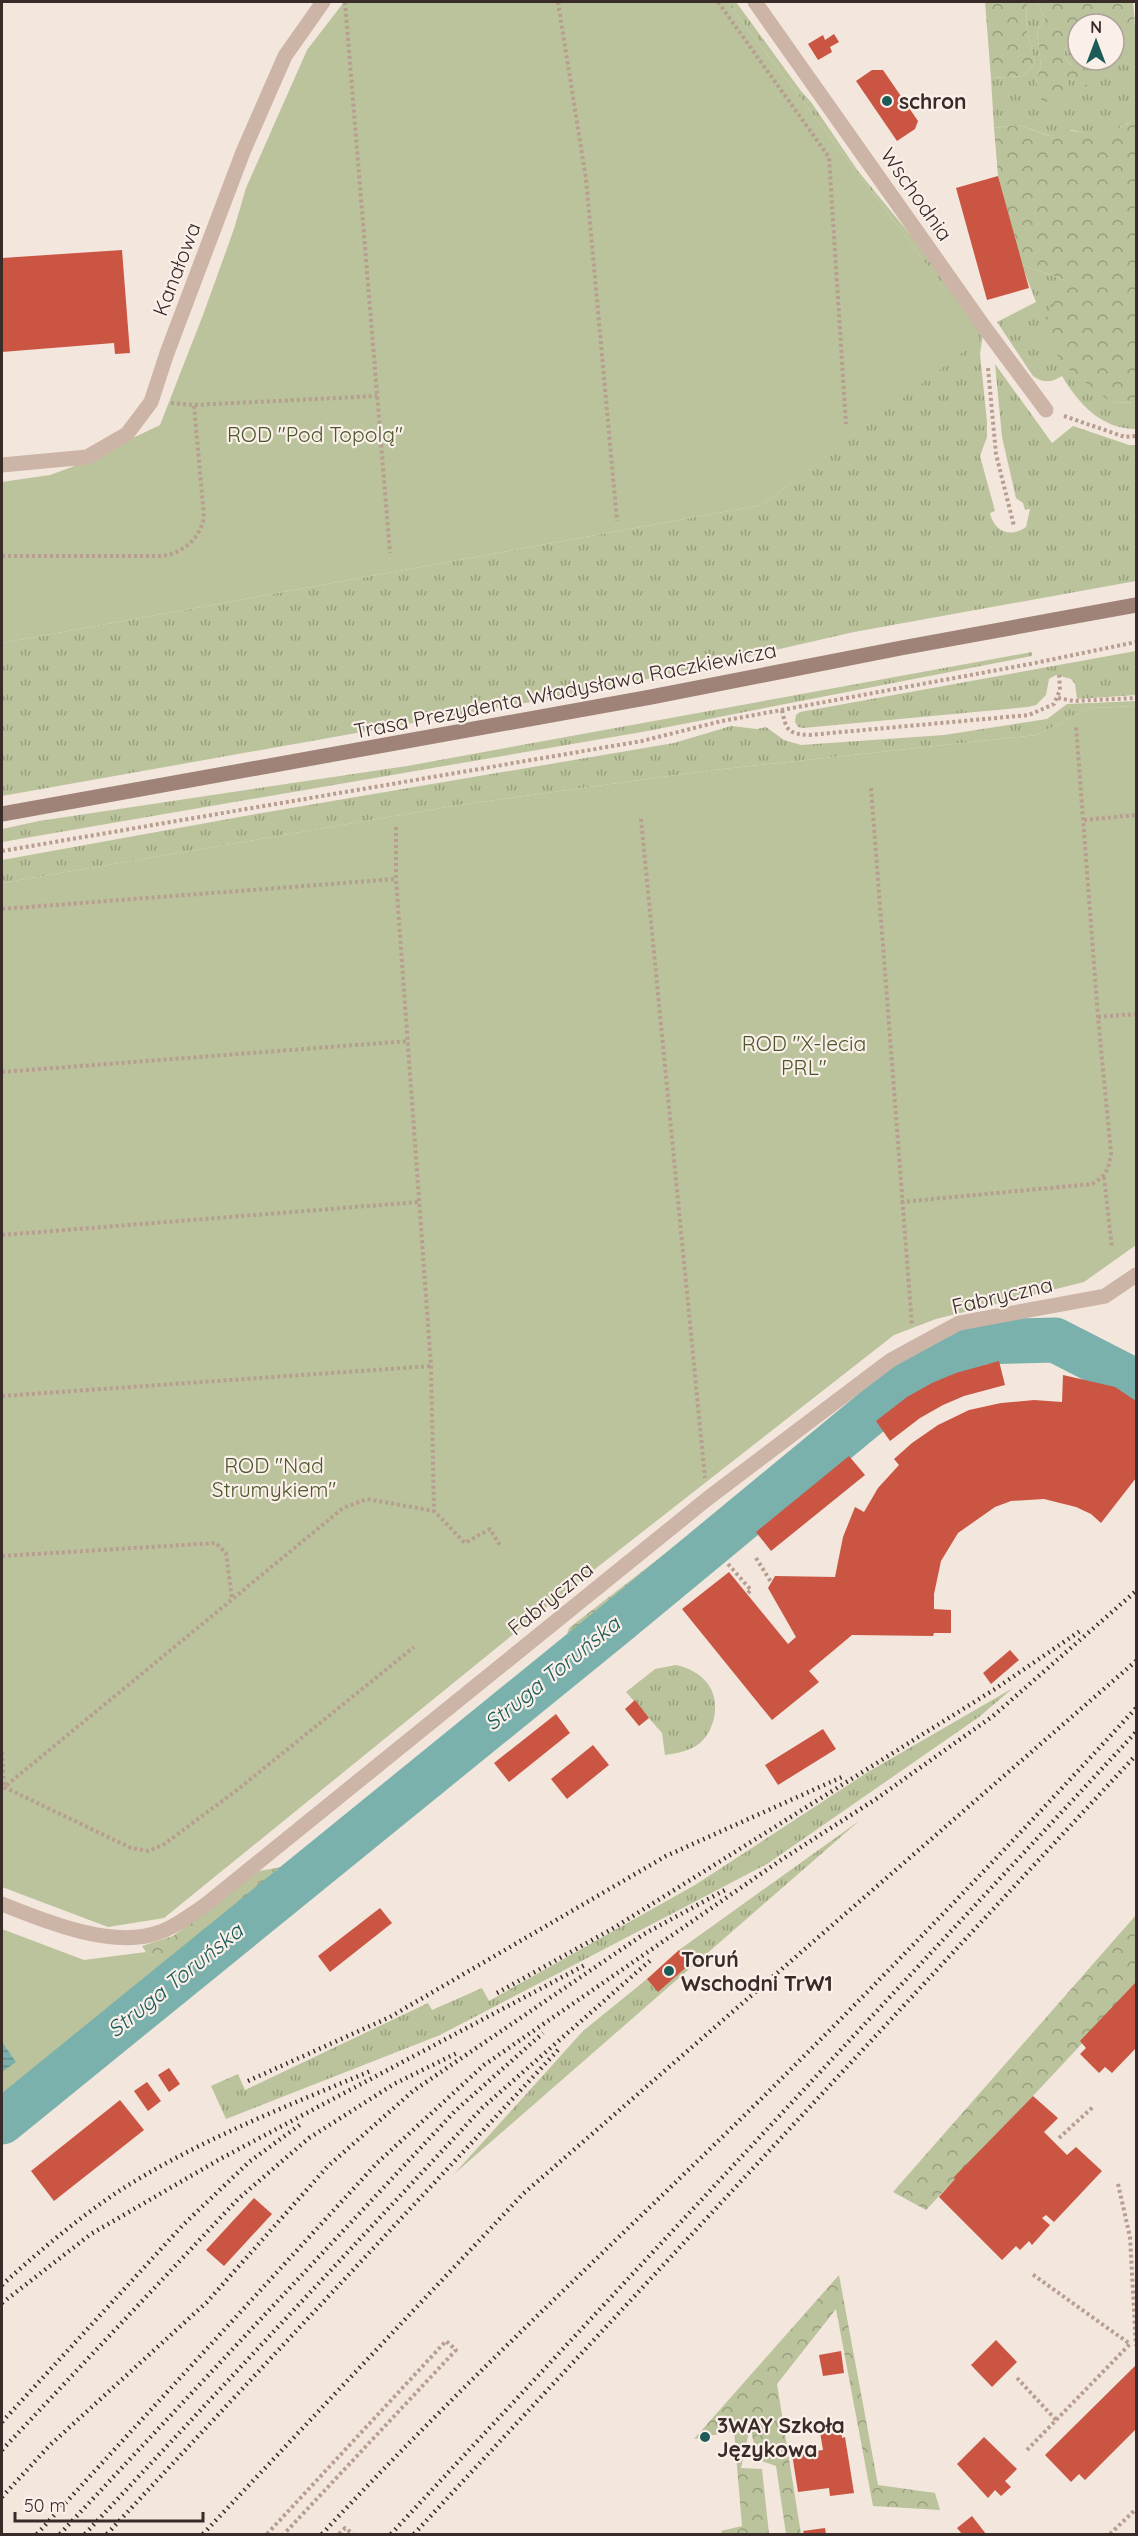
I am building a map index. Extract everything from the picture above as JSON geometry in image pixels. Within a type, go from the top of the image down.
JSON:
[{"type":"main road","name":"Trasa Prezydenta Władysława Raczkiewicza","points":[[2,814],[627,701],[1137,605]]},
{"type":"street","name":"Kanałowa","points":[[2,465],[87,457],[127,434],[151,402],[167,353],[243,152],[285,56],[322,2]]},
{"type":"street","name":"Wschodnia","points":[[755,2],[985,328],[1046,410]]},
{"type":"street","name":"Fabryczna","points":[[2,1904],[57,1926],[92,1934],[113,1936],[159,1933],[204,1906],[707,1499],[891,1360],[959,1323],[1105,1296],[1137,1275]]},
{"type":"path","points":[[345,2],[390,553]]},
{"type":"path","points":[[558,2],[586,179],[617,521]]},
{"type":"path","points":[[718,2],[829,157],[846,424]]},
{"type":"path","points":[[988,362],[996,454],[1014,526]]},
{"type":"path","points":[[151,402],[194,405],[377,396]]},
{"type":"path","points":[[2,556],[162,556],[174,554],[184,548],[200,532],[204,517],[194,405]]},
{"type":"path","points":[[1046,410],[1125,437],[1137,436]]},
{"type":"path","points":[[2,851],[642,741],[722,721],[1137,642]]},
{"type":"path","points":[[782,710],[787,728],[793,734],[809,735],[1029,715],[1046,709],[1058,698],[1059,675]]},
{"type":"path","points":[[1058,698],[1074,701],[1137,698]]},
{"type":"path","points":[[901,1202],[1092,1184],[1104,1177],[1110,1166],[1111,1153],[1098,1017],[1076,726]]},
{"type":"path","points":[[871,788],[913,1347]]},
{"type":"path","points":[[1084,820],[1137,815]]},
{"type":"path","points":[[641,819],[707,1499]]},
{"type":"path","points":[[396,827],[396,879],[431,1366],[434,1511]]},
{"type":"path","points":[[2,909],[396,879]]},
{"type":"path","points":[[1098,1017],[1137,1014]]},
{"type":"path","points":[[2,1072],[409,1041]]},
{"type":"path","points":[[1104,1177],[1112,1248]]},
{"type":"path","points":[[2,1235],[419,1202]]},
{"type":"path","points":[[2,1396],[431,1366]]},
{"type":"path","points":[[3,1788],[343,1508],[368,1499],[434,1511],[465,1543],[490,1529],[501,1547]]},
{"type":"path","points":[[2,1556],[216,1543],[226,1553],[232,1600]]},
{"type":"path","points":[[756,1558],[771,1582]]},
{"type":"path","points":[[728,1564],[751,1590],[747,1594]]},
{"type":"path","points":[[3,1788],[131,1848],[148,1851],[163,1845],[237,1790],[414,1647]]},
{"type":"path","points":[[2,1752],[3,1788]]},
{"type":"path","points":[[1059,2138],[1094,2106]]},
{"type":"path","points":[[1032,2274],[1136,2346],[1130,2237],[1119,2184]]},
{"type":"path","points":[[267,2535],[446,2341],[456,2350],[284,2535]]},
{"type":"path","points":[[1027,2450],[1130,2344]]},
{"type":"path","points":[[1017,2378],[1056,2420]]},
{"type":"path","points":[[1110,2535],[1137,2509]]},
{"type":"path","points":[[339,2535],[345,2528],[353,2535]]},
{"type":"green space","name":"ROD \"Pod Topolą\"","points":[[344,2],[727,2],[908,239],[980,339],[762,505],[2,643],[2,482],[50,475],[72,467],[160,425],[203,315],[246,188],[307,50]]},
{"type":"green space","points":[[727,2],[736,2],[811,102],[858,171],[913,238],[983,334],[980,354],[987,437],[980,456],[995,511],[990,513],[995,525],[1009,532],[1020,530],[1026,527],[1030,509],[1025,510],[1023,503],[1016,498],[1002,437],[995,364],[1052,443],[1073,426],[1129,445],[1136,445],[1136,581],[854,632],[604,689],[2,796],[2,643],[762,505],[979,339],[908,239]]},
{"type":"green space","points":[[985,2],[1031,2],[1026,5],[1027,30],[1035,63],[1023,76],[991,78]]},
{"type":"green space","points":[[1036,2],[1045,18],[1037,32],[1041,66],[1036,82],[1075,79],[1076,72],[1126,72],[1126,44],[1136,37],[1136,122],[1131,122],[1110,134],[1101,136],[1064,130],[1050,136],[1019,125],[994,128],[991,78],[1023,76],[1035,63],[1027,30],[1026,5]]},
{"type":"green space","points":[[1036,2],[1133,2],[1136,37],[1126,45],[1126,12],[1066,12],[1064,55],[1066,72],[1079,72],[1089,83],[1086,87],[1075,79],[1068,80],[1070,91],[1061,101],[1042,102],[1036,82],[1041,66],[1037,32],[1045,18]]},
{"type":"green space","points":[[1131,122],[1136,122],[1136,402],[1112,403],[1066,367],[1039,331],[1065,280],[1022,265],[998,176],[994,128],[1019,125],[1049,136],[1062,129],[1103,136]]},
{"type":"green space","points":[[1022,265],[1065,280],[1112,403],[1136,402],[1136,429],[1112,425],[1092,413],[1062,376],[1047,381],[1033,376],[997,322],[1036,302]]},
{"type":"green space","points":[[1136,651],[1136,695],[1077,699],[1075,684],[1071,679],[1056,675],[1049,679],[1046,695],[1036,705],[1028,707],[803,728],[798,727],[795,722],[796,715],[800,712]]},
{"type":"green space","points":[[1032,652],[1032,656],[642,732],[2,842],[2,829],[39,821],[407,766]]},
{"type":"green space","points":[[1136,701],[1136,706],[1090,708],[1037,735],[705,771],[459,805],[2,883],[2,860],[674,743],[731,726],[757,729],[766,727],[784,740],[801,745],[944,735],[1047,719],[1067,704]]},
{"type":"green space","points":[[1136,706],[1136,1245],[1084,1282],[936,1319],[894,1335],[558,1598],[164,1918],[108,1927],[2,1887],[2,883],[459,805],[705,771],[1037,735],[1090,708]]},
{"type":"green space","points":[[925,1352],[937,1376],[905,1391],[743,1538],[703,1563],[632,1631],[577,1671],[563,1648],[569,1628]]},
{"type":"green space","points":[[676,1665],[694,1672],[707,1683],[714,1699],[714,1718],[709,1732],[700,1743],[688,1750],[665,1755],[662,1733],[626,1692],[655,1669]]},
{"type":"green space","points":[[543,1668],[554,1686],[2,2142],[2,2095],[166,1962],[146,1952],[142,1946],[173,1936],[259,1871],[288,1866]]},
{"type":"green space","points":[[1013,1688],[979,1717],[767,1864],[440,2035],[226,2119],[211,2086],[238,2074],[245,2090],[428,2003],[432,2010],[482,1988],[489,2001],[695,1885],[868,1772]]},
{"type":"green space","points":[[859,1821],[454,2174],[583,2031],[647,1979],[690,1963],[679,1950]]},
{"type":"green space","points":[[1136,1915],[1136,1986],[926,2210],[893,2192]]},
{"type":"green space","points":[[2,1929],[84,1960],[146,1952],[167,1962],[2,2095]]},
{"type":"green space","points":[[839,2275],[878,2485],[935,2493],[940,2510],[873,2506],[836,2309],[777,2384],[801,2534],[786,2534],[776,2466],[758,2460],[750,2427],[741,2468],[762,2469],[769,2534],[722,2534],[721,2531],[742,2526],[734,2431],[694,2439]]},
{"type":"water","points":[[2,2042],[16,2062],[2,2072]]},
{"type":"building","points":[[834,34],[839,42],[830,47],[832,52],[818,60],[808,44],[823,35],[825,40]]},
{"type":"building","name":"schron","points":[[872,70],[883,70],[918,121],[915,129],[897,141],[856,81]]},
{"type":"building","points":[[998,176],[1029,288],[987,300],[956,188]]},
{"type":"building","points":[[122,250],[130,353],[115,354],[114,343],[2,352],[2,258]]},
{"type":"building","points":[[999,1361],[1005,1385],[964,1396],[943,1405],[920,1418],[890,1441],[876,1421],[907,1397],[932,1383],[956,1373]]},
{"type":"building","points":[[1063,1375],[1115,1387],[1136,1401],[1136,1478],[1101,1523],[1091,1514],[1076,1507],[1044,1499],[1011,1501],[995,1507],[958,1533],[941,1561],[934,1594],[934,1609],[951,1610],[951,1633],[934,1633],[933,1636],[852,1635],[809,1671],[819,1682],[772,1720],[682,1609],[729,1572],[788,1644],[796,1637],[768,1588],[775,1576],[835,1577],[843,1537],[855,1507],[864,1512],[878,1488],[899,1465],[894,1459],[938,1425],[969,1410],[1001,1403],[1034,1400],[1062,1402]]},
{"type":"building","points":[[849,1456],[865,1475],[771,1551],[756,1532]]},
{"type":"building","points":[[1010,1650],[1019,1660],[991,1684],[983,1673]]},
{"type":"building","points":[[635,1700],[649,1718],[639,1726],[625,1709]]},
{"type":"building","points":[[556,1714],[570,1733],[509,1782],[494,1763]]},
{"type":"building","points":[[823,1729],[836,1749],[778,1785],[765,1765]]},
{"type":"building","points":[[593,1745],[609,1765],[567,1799],[551,1779]]},
{"type":"building","points":[[380,1908],[392,1923],[330,1972],[318,1956]]},
{"type":"building","name":"Toruń Wschodni TrW1","points":[[679,1950],[691,1963],[658,1992],[647,1979]]},
{"type":"building","points":[[1136,1982],[1136,2048],[1112,2073],[1105,2067],[1099,2073],[1080,2054],[1086,2048],[1080,2041]]},
{"type":"building","points":[[169,2068],[180,2084],[169,2092],[158,2075]]},
{"type":"building","points":[[147,2082],[161,2101],[148,2111],[134,2091]]},
{"type":"building","points":[[1033,2096],[1058,2118],[1044,2132],[1067,2155],[1076,2147],[1102,2171],[1054,2222],[1046,2215],[1042,2218],[1050,2225],[1032,2245],[1029,2241],[1020,2250],[1016,2246],[1002,2260],[939,2197],[955,2179],[954,2177]]},
{"type":"building","points":[[120,2100],[144,2130],[54,2201],[31,2171]]},
{"type":"building","points":[[254,2198],[272,2214],[224,2266],[206,2250]]},
{"type":"building","points":[[996,2340],[1017,2362],[992,2387],[971,2365]]},
{"type":"building","points":[[841,2351],[844,2373],[823,2376],[819,2355]]},
{"type":"building","points":[[1135,2366],[1136,2429],[1085,2480],[1079,2474],[1071,2482],[1045,2455]]},
{"type":"building","points":[[841,2429],[842,2438],[845,2437],[854,2493],[830,2496],[829,2488],[798,2492],[792,2454],[823,2450],[820,2432]]},
{"type":"building","points":[[984,2437],[1017,2469],[1005,2481],[1011,2487],[1001,2496],[995,2490],[988,2498],[957,2464]]},
{"type":"building","points":[[972,2516],[986,2534],[962,2534],[957,2528]]},
{"type":"building","points":[[825,2528],[826,2534],[804,2534],[803,2531]]},
{"type":"waterway","name":"Struga Toruńska","points":[[2,2122],[615,1624],[908,1382],[981,1342],[1055,1340],[1129,1378],[1136,1384]]},
{"type":"railway","points":[[37,2534],[377,2163],[484,2065],[781,1860],[876,1799],[993,1716],[1136,1591]]},
{"type":"railway","points":[[497,1993],[612,1929],[995,1689],[1080,1631]]},
{"type":"railway","points":[[203,2534],[523,2194],[1136,1661]]},
{"type":"railway","points":[[322,2534],[484,2368],[761,2099],[856,2003],[1136,1708]]},
{"type":"railway","points":[[391,2534],[1136,1732]]},
{"type":"railway","points":[[414,2534],[1136,1755]]},
{"type":"railway","points":[[248,2081],[390,2017],[666,1856],[842,1777]]},
{"type":"railway","points":[[2,2497],[50,2445],[207,2302],[327,2167],[413,2091],[644,1934],[725,1890]]},
{"type":"railway","points":[[85,2534],[482,2108],[653,1958]]},
{"type":"railway","points":[[2,2303],[91,2234],[220,2159],[587,1964]]},
{"type":"railway","points":[[60,2534],[455,2111],[543,2033]]},
{"type":"railway","points":[[107,2534],[559,2049]]},
{"type":"railway","points":[[2,2450],[238,2199],[309,2138],[394,2084],[457,2053]]},
{"type":"railway","points":[[2,2285],[86,2214],[116,2193],[177,2157],[242,2126],[373,2070]]},
{"type":"railway","points":[[2,2422],[183,2225],[249,2162],[301,2124]]},
{"type":"place","name":"schron","points":[[887,101]]},
{"type":"place","name":"Toruń Wschodni TrW1","points":[[669,1971]]},
{"type":"place","name":"3WAY Szkoła Językowa","points":[[705,2437]]},
{"type":"park label","name":"ROD \"X-lecia PRL\"","points":[[804,1055]]},
{"type":"park label","name":"ROD \"Nad Strumykiem\"","points":[[274,1477]]}]
